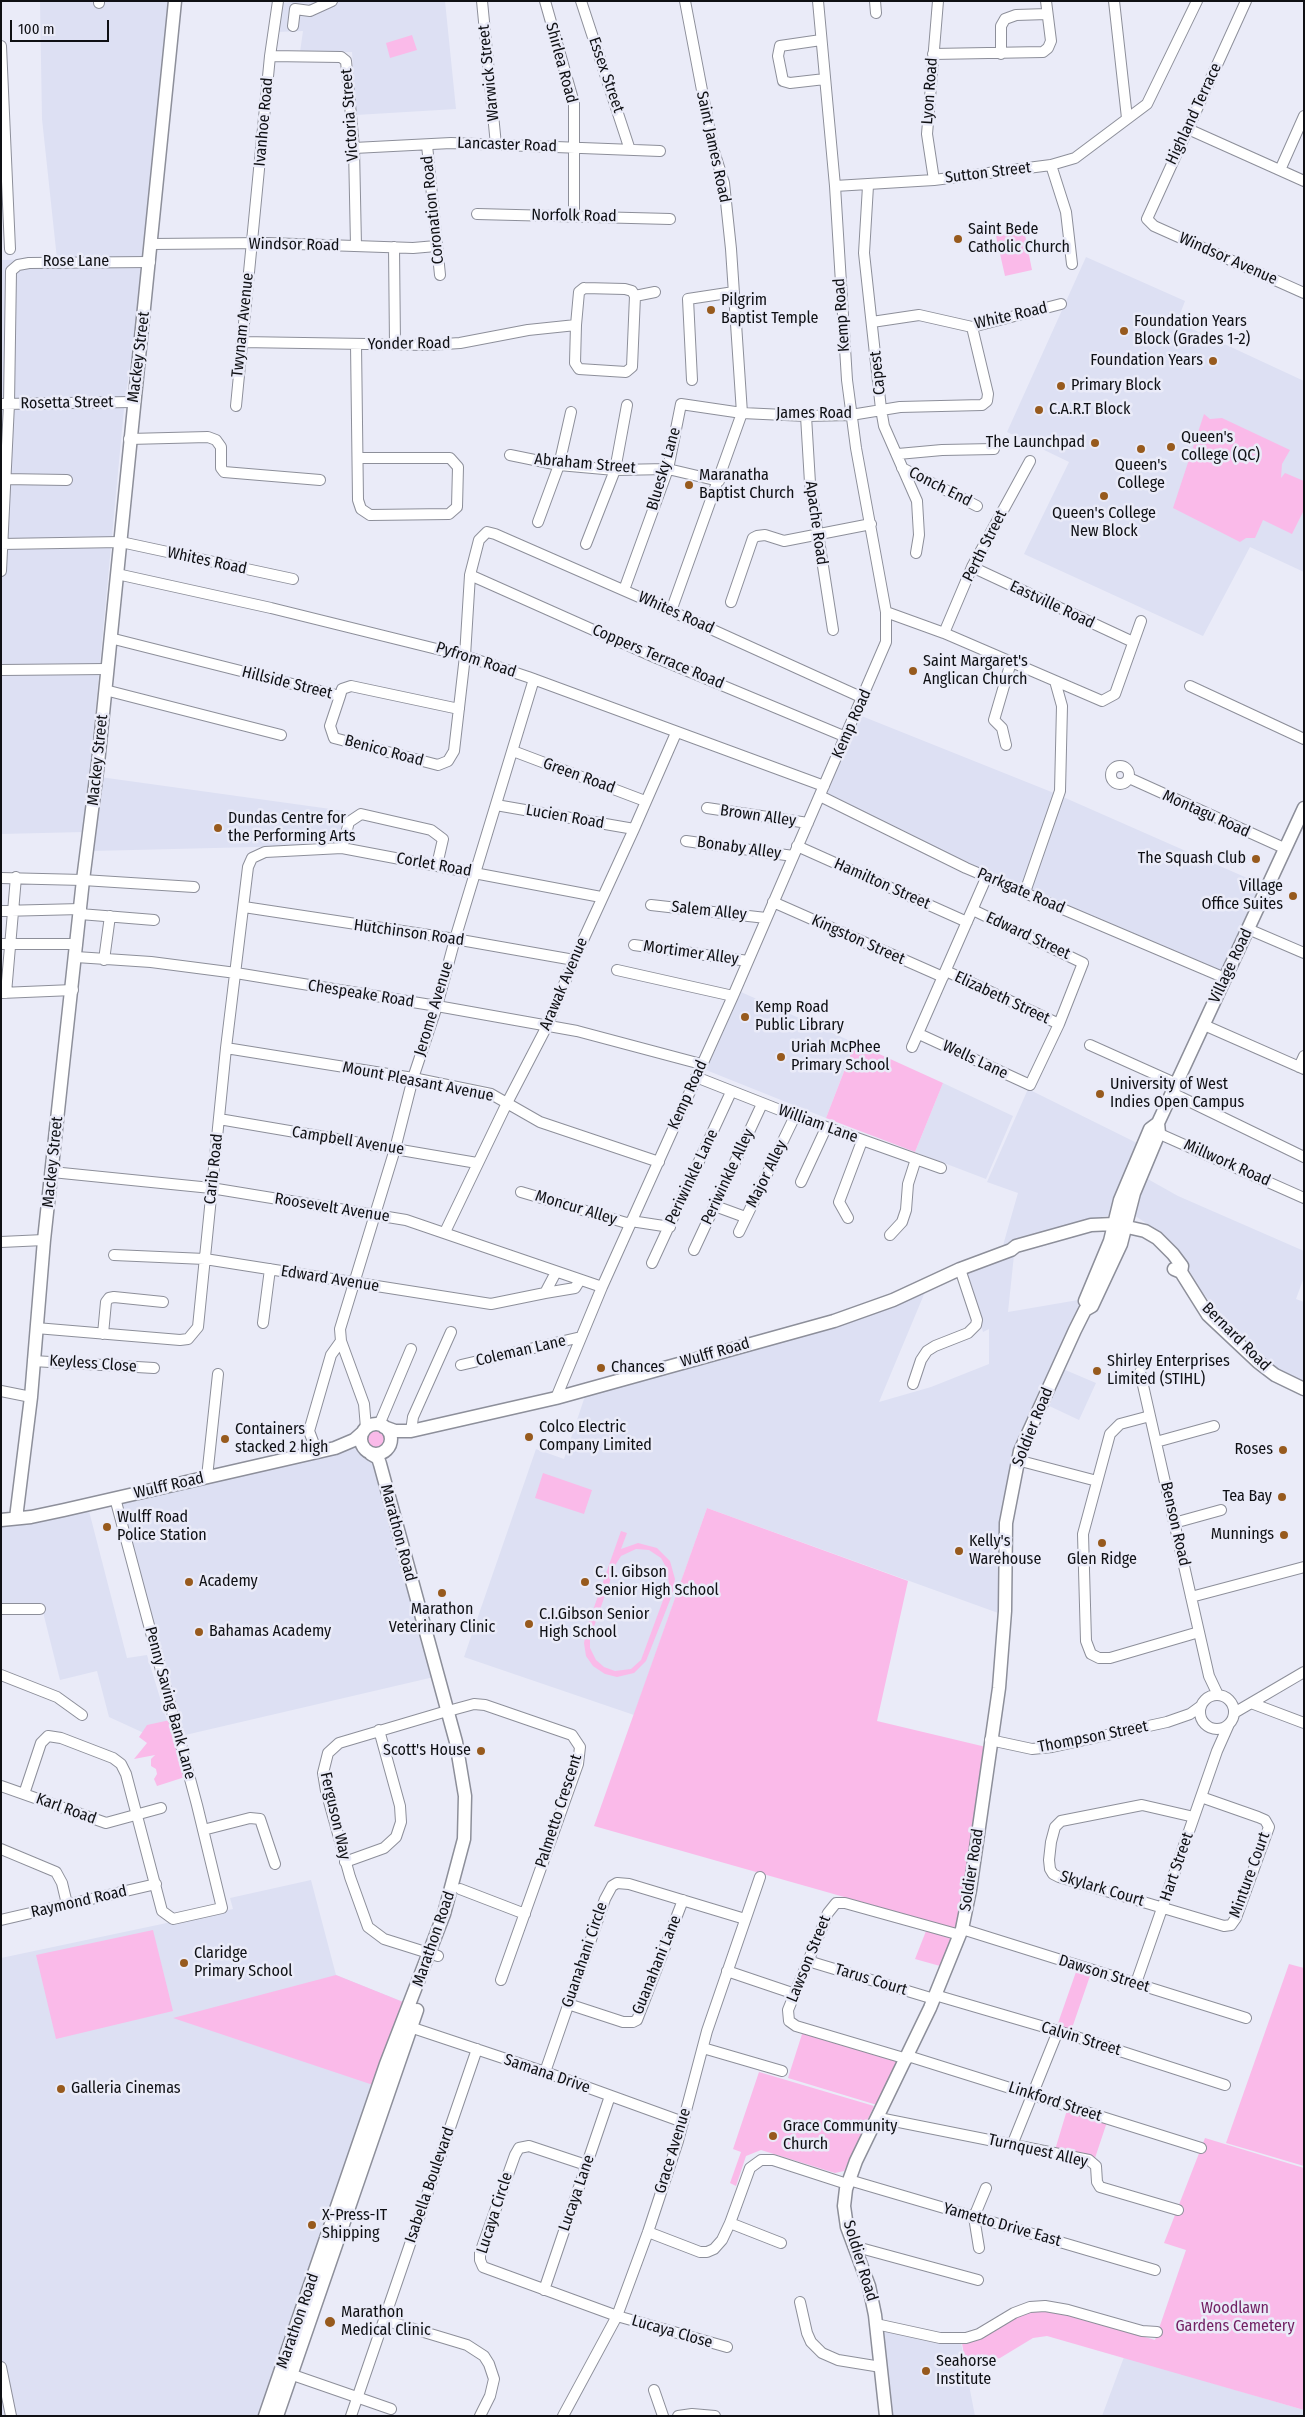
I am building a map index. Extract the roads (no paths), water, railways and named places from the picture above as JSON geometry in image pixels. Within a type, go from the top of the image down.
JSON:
[{"type":"main road","name":"Mackey Street","points":[[16,1518],[30,1397],[44,1240],[121,542],[129,439],[150,262],[175,1]]},
{"type":"main road","name":"Village Road","points":[[1119,1229],[1120,1200],[1156,1128],[1304,808]]},
{"type":"main road","name":"Wulff Road","points":[[1,1520],[39,1515],[335,1448],[354,1440],[374,1427],[395,1431],[412,1431],[556,1398],[834,1320],[893,1300],[1016,1246],[1073,1229],[1119,1229]]},
{"type":"main road","name":"Bernard Road","points":[[1119,1229],[1145,1231],[1167,1247],[1182,1266],[1180,1272],[1208,1315],[1258,1362],[1275,1375],[1304,1389]]},
{"type":"main road","name":"Soldier Road","points":[[886,2416],[876,2324],[869,2286],[853,2246],[845,2213],[848,2182],[908,2058],[961,1932],[970,1890],[1003,1654],[1006,1523],[1017,1460],[1085,1310],[1084,1302],[1119,1229]]},
{"type":"main road","points":[[374,1427],[390,1435],[387,1449],[381,1453],[370,1453],[361,1441],[374,1427]]},
{"type":"main road","name":"Wulff Road","points":[[387,1449],[399,1438],[412,1431]]},
{"type":"main road","name":"Wulff Road","points":[[335,1448],[362,1449],[370,1453]]},
{"type":"main road","name":"Marathon Road","points":[[277,2416],[434,1954],[456,1874],[465,1828],[464,1779],[450,1710],[386,1469],[387,1449]]},
{"type":"main road","name":"Marathon Road","points":[[265,2416],[386,2064],[460,1889],[469,1845],[471,1791],[467,1765],[380,1464],[378,1458],[370,1453]]},
{"type":"street","name":"Ivanhoe Road","points":[[251,244],[270,56],[278,1]]},
{"type":"street","points":[[293,26],[295,9],[310,10],[332,1]]},
{"type":"street","name":"Warwick Street","points":[[482,1],[496,145]]},
{"type":"street","name":"Shirlea Road","points":[[545,1],[574,103],[574,216]]},
{"type":"street","name":"Essex Street","points":[[581,1],[630,150]]},
{"type":"street","name":"Saint James Road","points":[[671,610],[719,481],[735,427],[742,413],[724,183],[713,148],[685,1]]},
{"type":"street","name":"Kemp Road","points":[[556,1398],[602,1287],[733,996],[886,645],[888,625],[851,415],[836,228],[835,186],[818,1]]},
{"type":"street","points":[[875,1],[876,12]]},
{"type":"street","name":"Lyon Road","points":[[934,180],[927,134],[938,1]]},
{"type":"street","points":[[933,54],[1038,53],[1046,50],[1051,41],[1046,1]]},
{"type":"street","points":[[1114,1],[1127,118]]},
{"type":"street","name":"Sutton Street","points":[[835,186],[868,186],[934,180],[1051,165],[1076,158],[1147,104],[1197,1]]},
{"type":"street","name":"Highland Terrace","points":[[1152,225],[1148,221],[1148,215],[1246,1]]},
{"type":"street","points":[[1001,54],[1001,26],[1005,19],[1016,15],[1047,14]]},
{"type":"street","points":[[821,40],[780,46],[778,56],[783,81],[825,79]]},
{"type":"street","points":[[1,46],[10,249]]},
{"type":"street","name":"Victoria Street","points":[[270,56],[341,57],[346,61],[354,148],[356,246]]},
{"type":"street","points":[[1280,170],[1304,116]]},
{"type":"street","points":[[1188,129],[1304,181]]},
{"type":"street","name":"Coronation Road","points":[[427,145],[440,275]]},
{"type":"street","name":"Lancaster Road","points":[[354,148],[496,145],[660,150]]},
{"type":"street","points":[[1051,165],[1066,212],[1072,264]]},
{"type":"street","name":"Capest","points":[[868,186],[864,253],[881,409],[884,426],[898,454],[898,462],[917,501],[919,535],[916,553]]},
{"type":"street","name":"Norfolk Road","points":[[477,214],[670,218]]},
{"type":"street","name":"Windsor Avenue","points":[[1152,225],[1304,294]]},
{"type":"street","name":"Windsor Road","points":[[151,244],[436,246]]},
{"type":"street","name":"Twynam Avenue","points":[[236,406],[251,244]]},
{"type":"street","points":[[394,247],[395,345]]},
{"type":"street","name":"Rose Lane","points":[[5,404],[10,277],[13,268],[29,262],[150,262]]},
{"type":"street","points":[[584,288],[625,289],[632,291],[636,296],[632,367],[626,372],[579,369],[575,363],[576,325],[580,292],[584,288]]},
{"type":"street","points":[[636,296],[655,292]]},
{"type":"street","points":[[692,380],[688,299],[734,292]]},
{"type":"street","name":"White Road","points":[[872,322],[919,315],[972,327],[1061,304]]},
{"type":"street","name":"Yonder Road","points":[[241,342],[395,345],[460,343],[528,330],[576,325]]},
{"type":"street","name":"James Road","points":[[742,413],[806,416],[851,415],[881,409],[975,406],[986,403],[988,394],[972,327]]},
{"type":"street","points":[[356,344],[359,458],[358,500],[364,512],[370,515],[449,514],[457,507],[458,467],[450,458],[359,458]]},
{"type":"street","name":"Rosetta Street","points":[[5,404],[133,402]]},
{"type":"street","points":[[1,571],[5,404]]},
{"type":"street","name":"Bluesky Lane","points":[[624,590],[668,469],[681,404],[742,413]]},
{"type":"street","points":[[586,544],[615,470],[627,405]]},
{"type":"street","points":[[538,522],[559,465],[572,412]]},
{"type":"street","name":"Apache Road","points":[[806,416],[810,483],[816,533],[833,630]]},
{"type":"street","points":[[129,439],[208,437],[216,440],[221,447],[221,468],[224,472],[320,480]]},
{"type":"street","points":[[898,454],[942,450],[994,450]]},
{"type":"street","name":"Abraham Street","points":[[510,455],[559,465],[615,470],[668,469],[719,481]]},
{"type":"street","name":"Perth Street","points":[[944,633],[972,567],[1030,461]]},
{"type":"street","name":"Conch End","points":[[902,468],[977,506]]},
{"type":"street","points":[[4,479],[67,480]]},
{"type":"street","points":[[731,602],[753,538],[765,535],[784,541],[816,533],[871,524]]},
{"type":"street","name":"Whites Road","points":[[470,575],[479,540],[487,532],[494,534],[671,610],[863,698]]},
{"type":"street","name":"Whites Road","points":[[2,544],[121,542],[293,579]]},
{"type":"street","name":"Eastville Road","points":[[972,567],[1133,642]]},
{"type":"street","name":"Pyfrom Road","points":[[117,574],[272,608],[465,656],[534,679],[822,791]]},
{"type":"street","points":[[459,709],[465,656],[470,575]]},
{"type":"street","name":"Coppers Terrace Road","points":[[470,575],[654,656],[846,737]]},
{"type":"street","points":[[886,612],[944,633],[1102,701],[1115,694],[1141,621]]},
{"type":"street","name":"Hillside Street","points":[[110,638],[340,696],[342,690],[352,686],[459,709]]},
{"type":"street","points":[[1006,745],[1002,728],[994,720],[1011,662]]},
{"type":"street","points":[[1,670],[107,670]]},
{"type":"street","name":"Jerome Avenue","points":[[374,1427],[341,1341],[340,1329],[395,1149],[413,1078],[437,1006],[455,939],[534,679]]},
{"type":"street","points":[[1025,892],[1060,791],[1062,706],[1055,682]]},
{"type":"street","points":[[1190,686],[1304,739]]},
{"type":"street","points":[[105,690],[281,735]]},
{"type":"street","name":"Benico Road","points":[[340,696],[330,726],[334,738],[438,765],[448,761],[454,751],[459,709]]},
{"type":"street","name":"Arawak Avenue","points":[[445,1232],[507,1103],[547,1026],[601,898],[634,830],[676,733]]},
{"type":"street","name":"Green Road","points":[[513,751],[645,801]]},
{"type":"street","name":"Montagu Road","points":[[1129,778],[1284,848]]},
{"type":"street","name":"Parkgate Road","points":[[822,791],[987,876],[1225,978]]},
{"type":"street","name":"Lucien Road","points":[[496,804],[634,830]]},
{"type":"street","name":"Brown Alley","points":[[707,808],[808,823]]},
{"type":"street","points":[[342,848],[349,822],[361,814],[432,830],[443,840],[437,865]]},
{"type":"street","name":"Bonaby Alley","points":[[686,841],[793,856]]},
{"type":"street","name":"Hamilton Street","points":[[797,846],[967,922]]},
{"type":"street","name":"Corlet Road","points":[[265,852],[342,848],[475,872],[601,898]]},
{"type":"street","name":"Carib Road","points":[[36,1328],[169,1340],[188,1339],[198,1327],[226,1048],[248,867],[252,858],[265,852]]},
{"type":"street","points":[[912,1047],[987,876]]},
{"type":"street","points":[[16,877],[14,911],[5,943],[4,993],[73,990]]},
{"type":"street","points":[[1,878],[83,880],[194,887]]},
{"type":"street","name":"Kingston Street","points":[[773,902],[944,974]]},
{"type":"street","name":"Salem Alley","points":[[651,905],[766,918]]},
{"type":"street","name":"Hutchinson Road","points":[[244,907],[455,939],[574,960]]},
{"type":"street","name":"Edward Street","points":[[973,910],[1083,963],[1059,1024]]},
{"type":"street","points":[[1,911],[81,912],[154,920]]},
{"type":"street","points":[[104,960],[110,916]]},
{"type":"street","points":[[1248,928],[1304,953]]},
{"type":"street","points":[[5,943],[77,944]]},
{"type":"street","name":"Mortimer Alley","points":[[634,945],[748,961]]},
{"type":"street","name":"Chespeake Road","points":[[76,957],[151,962],[236,973],[437,1006],[625,1042],[701,1064]]},
{"type":"street","points":[[617,970],[733,996]]},
{"type":"street","name":"Elizabeth Street","points":[[944,974],[1059,1024]]},
{"type":"street","name":"Wells Lane","points":[[919,1034],[1030,1085],[1059,1024]]},
{"type":"street","points":[[1204,1025],[1301,1068],[1304,1056]]},
{"type":"street","points":[[1090,1045],[1304,1157]]},
{"type":"street","name":"Mount Pleasant Avenue","points":[[226,1048],[413,1078],[491,1094],[540,1122],[659,1162]]},
{"type":"street","name":"William Lane","points":[[696,1077],[826,1128],[941,1168]]},
{"type":"street","name":"Periwinkle Lane","points":[[652,1262],[670,1227],[731,1092]]},
{"type":"street","name":"Periwinkle Alley","points":[[694,1250],[762,1104]]},
{"type":"street","name":"Major Alley","points":[[739,1232],[795,1116]]},
{"type":"street","name":"Campbell Avenue","points":[[219,1119],[478,1163]]},
{"type":"street","points":[[801,1182],[826,1128]]},
{"type":"street","name":"Millwork Road","points":[[1156,1128],[1304,1198]]},
{"type":"street","points":[[848,1218],[839,1202],[862,1141]]},
{"type":"street","points":[[890,1235],[902,1222],[906,1210],[908,1184],[916,1159]]},
{"type":"street","name":"Roosevelt Avenue","points":[[52,1172],[212,1188],[406,1220],[602,1287]]},
{"type":"street","name":"Moncur Alley","points":[[522,1192],[631,1223],[670,1227]]},
{"type":"street","points":[[714,1206],[745,1217]]},
{"type":"street","points":[[1,1242],[44,1240]]},
{"type":"street","name":"Edward Avenue","points":[[114,1255],[205,1259],[492,1304],[575,1288],[580,1280]]},
{"type":"street","points":[[262,1323],[270,1269]]},
{"type":"street","points":[[913,1384],[921,1360],[927,1351],[971,1331],[976,1325],[977,1320],[960,1269]]},
{"type":"street","points":[[546,1293],[556,1272]]},
{"type":"street","points":[[103,1334],[106,1302],[109,1298],[163,1302]]},
{"type":"street","points":[[412,1431],[413,1417],[452,1332]]},
{"type":"street","name":"Coleman Lane","points":[[461,1365],[581,1337]]},
{"type":"street","name":"Jerome Avenue","points":[[317,1452],[309,1432],[331,1355],[341,1341]]},
{"type":"street","points":[[374,1427],[412,1349]]},
{"type":"street","name":"Keyless Close","points":[[33,1360],[154,1368]]},
{"type":"street","name":"Benson Road","points":[[1140,1372],[1213,1696]]},
{"type":"street","points":[[207,1477],[218,1374]]},
{"type":"street","points":[[1,1391],[30,1397]]},
{"type":"street","points":[[1150,1416],[1120,1424],[1112,1430],[1084,1524],[1082,1544],[1084,1625],[1089,1651],[1095,1657],[1110,1658],[1199,1632]]},
{"type":"street","points":[[1156,1442],[1214,1426]]},
{"type":"street","points":[[1017,1460],[1097,1481]]},
{"type":"street","name":"Penny Saving Bank Lane","points":[[116,1498],[222,1908],[173,1919],[162,1910],[156,1884]]},
{"type":"street","points":[[1174,1523],[1221,1510]]},
{"type":"street","points":[[1191,1597],[1304,1567]]},
{"type":"street","points":[[1,1609],[40,1609]]},
{"type":"street","points":[[1167,1722],[1190,1721],[1206,1724],[1217,1729],[1229,1724],[1234,1713],[1304,1672]]},
{"type":"street","points":[[1,1674],[57,1697],[82,1715]]},
{"type":"street","points":[[1167,1722],[1190,1714],[1213,1696],[1231,1702],[1250,1704],[1304,1723]]},
{"type":"street","points":[[1231,1702],[1234,1713]]},
{"type":"street","name":"Palmetto Crescent","points":[[450,1710],[468,1705],[485,1705],[567,1733],[578,1742],[580,1755],[578,1764],[501,1980]]},
{"type":"street","points":[[1201,1706],[1201,1717],[1216,1742],[1217,1751]]},
{"type":"street","name":"Ferguson Way","points":[[434,1954],[384,1939],[368,1927],[361,1913],[345,1862],[326,1791],[323,1772],[325,1759],[332,1747],[339,1743],[450,1710]]},
{"type":"street","name":"Thompson Street","points":[[990,1740],[1026,1748],[1052,1747],[1167,1722]]},
{"type":"street","name":"Hart Street","points":[[1136,1983],[1217,1751],[1229,1724]]},
{"type":"street","points":[[345,1862],[384,1848],[396,1837],[400,1822],[400,1806],[379,1730]]},
{"type":"street","points":[[24,1794],[44,1738],[52,1736],[106,1755],[121,1764],[138,1815],[156,1884]]},
{"type":"street","name":"Karl Road","points":[[1,1786],[98,1822],[113,1822],[161,1808]]},
{"type":"street","name":"Minture Court","points":[[1162,1908],[1224,1926],[1231,1925],[1236,1918],[1267,1836],[1269,1827],[1264,1820],[1201,1797]]},
{"type":"street","name":"Skylark Court","points":[[1162,1908],[1053,1874],[1049,1865],[1049,1854],[1055,1827],[1058,1823],[1074,1817],[1142,1805],[1194,1817]]},
{"type":"street","points":[[203,1830],[250,1818],[260,1819],[275,1864]]},
{"type":"street","points":[[1,1849],[56,1872],[62,1883],[67,1904]]},
{"type":"street","name":"Grace Avenue","points":[[563,2416],[616,2316],[648,2232],[683,2122],[702,2048],[760,1877]]},
{"type":"street","name":"Guanahani Circle","points":[[545,2072],[605,1898],[612,1886],[622,1882],[744,1920]]},
{"type":"street","name":"Raymond Road","points":[[1,1920],[156,1884]]},
{"type":"street","points":[[460,1889],[525,1914]]},
{"type":"street","name":"Guanahani Lane","points":[[568,2004],[622,2022],[637,2020],[682,1900]]},
{"type":"street","name":"Lawson Street","points":[[908,2058],[792,2024],[788,2020],[787,2013],[808,1961],[830,1910],[839,1902],[961,1932]]},
{"type":"street","name":"Dawson Street","points":[[961,1932],[1136,1983],[1246,2018]]},
{"type":"street","name":"Tarus Court","points":[[808,1961],[934,1997]]},
{"type":"street","points":[[727,1971],[795,1994]]},
{"type":"street","name":"Calvin Street","points":[[934,1997],[1058,2031],[1225,2085]]},
{"type":"street","name":"Samana Drive","points":[[410,2027],[545,2072],[683,2122]]},
{"type":"street","points":[[1012,2145],[1058,2031]]},
{"type":"street","points":[[702,2048],[782,2070]]},
{"type":"street","name":"Isabella Boulevard","points":[[351,2416],[477,2049]]},
{"type":"street","name":"Linkford Street","points":[[908,2058],[1201,2148]]},
{"type":"street","name":"Lucaya Lane","points":[[544,2290],[610,2096]]},
{"type":"street","name":"Turnquest Alley","points":[[879,2118],[1089,2160],[1096,2166],[1100,2187],[1178,2210]]},
{"type":"street","name":"Lucaya Circle","points":[[586,2165],[529,2146],[519,2148],[480,2253],[480,2260],[485,2268],[616,2316]]},
{"type":"street","name":"Yametto Drive East","points":[[730,2223],[747,2173],[753,2164],[761,2160],[773,2160],[1155,2270]]},
{"type":"street","points":[[979,2248],[974,2217],[986,2188]]},
{"type":"street","points":[[648,2232],[704,2252],[711,2251],[720,2244],[730,2223],[781,2243]]},
{"type":"street","points":[[853,2246],[978,2280]]},
{"type":"street","points":[[800,2302],[807,2333],[811,2342],[822,2353],[838,2360],[881,2367]]},
{"type":"street","points":[[876,2324],[940,2338],[966,2338],[979,2334],[1014,2313],[1030,2307],[1045,2306],[1068,2310],[1156,2336]]},
{"type":"street","name":"Lucaya Close","points":[[616,2316],[727,2348]]},
{"type":"street","points":[[384,2320],[467,2346],[482,2354],[489,2364],[494,2379],[490,2396],[480,2416]]},
{"type":"street","points":[[1,2368],[11,2416]]},
{"type":"street","points":[[290,2374],[391,2409]]},
{"type":"street","points":[[654,2390],[663,2416]]},
{"type":"street","points":[[678,2416],[692,2414],[715,2416]]},
{"type":"place","name":"Saint Bede Catholic Church","points":[[958,239]]},
{"type":"place","name":"Pilgrim Baptist Temple","points":[[711,310]]},
{"type":"place","name":"Foundation Years Block (Grades 1-2)","points":[[1124,331]]},
{"type":"place","name":"Foundation Years","points":[[1213,361]]},
{"type":"place","name":"Primary Block","points":[[1061,386]]},
{"type":"place","name":"C.A.R.T Block","points":[[1039,410]]},
{"type":"place","name":"The Launchpad","points":[[1095,443]]},
{"type":"place","name":"Queen's College (QC)","points":[[1171,447]]},
{"type":"place","name":"Queen's College","points":[[1141,449]]},
{"type":"place","name":"Maranatha Baptist Church","points":[[689,485]]},
{"type":"place","name":"Queen's College New Block","points":[[1104,496]]},
{"type":"place","name":"Saint Margaret's Anglican Church","points":[[913,671]]},
{"type":"place","name":"Dundas Centre for the Performing Arts","points":[[218,828]]},
{"type":"place","name":"The Squash Club","points":[[1256,859]]},
{"type":"place","name":"Village Office Suites","points":[[1293,896]]},
{"type":"place","name":"Kemp Road Public Library","points":[[745,1017]]},
{"type":"place","name":"Uriah McPhee Primary School","points":[[781,1057]]},
{"type":"place","name":"University of West Indies Open Campus","points":[[1100,1094]]},
{"type":"place","name":"Chances","points":[[601,1368]]},
{"type":"place","name":"Shirley Enterprises Limited (STIHL)","points":[[1097,1371]]},
{"type":"place","name":"Colco Electric Company Limited","points":[[529,1437]]},
{"type":"place","name":"Containers stacked 2 high","points":[[225,1439]]},
{"type":"place","name":"Roses","points":[[1283,1450]]},
{"type":"place","name":"Tea Bay","points":[[1282,1497]]},
{"type":"place","name":"Wulff Road Police Station","points":[[107,1527]]},
{"type":"place","name":"Munnings","points":[[1284,1535]]},
{"type":"place","name":"Glen Ridge","points":[[1102,1543]]},
{"type":"place","name":"Kelly's Warehouse","points":[[959,1551]]},
{"type":"place","name":"Academy","points":[[189,1582]]},
{"type":"place","name":"C. I. Gibson Senior High School","points":[[585,1582]]},
{"type":"place","name":"Marathon Veterinary Clinic","points":[[442,1593]]},
{"type":"place","name":"C.I.Gibson Senior High School","points":[[529,1624]]},
{"type":"place","name":"Bahamas Academy","points":[[199,1632]]},
{"type":"place","name":"Scott's House","points":[[481,1751]]},
{"type":"place","name":"Claridge Primary School","points":[[184,1963]]},
{"type":"place","name":"Galleria Cinemas","points":[[61,2089]]},
{"type":"place","name":"Grace Community Church","points":[[773,2136]]},
{"type":"place","name":"X-Press-IT Shipping","points":[[312,2225]]},
{"type":"place","name":"Marathon Medical Clinic","points":[[330,2322]]},
{"type":"place","name":"Seahorse Institute","points":[[926,2371]]},
{"type":"park label","name":"Woodlawn Gardens Cemetery","points":[[1235,2318]]}]
